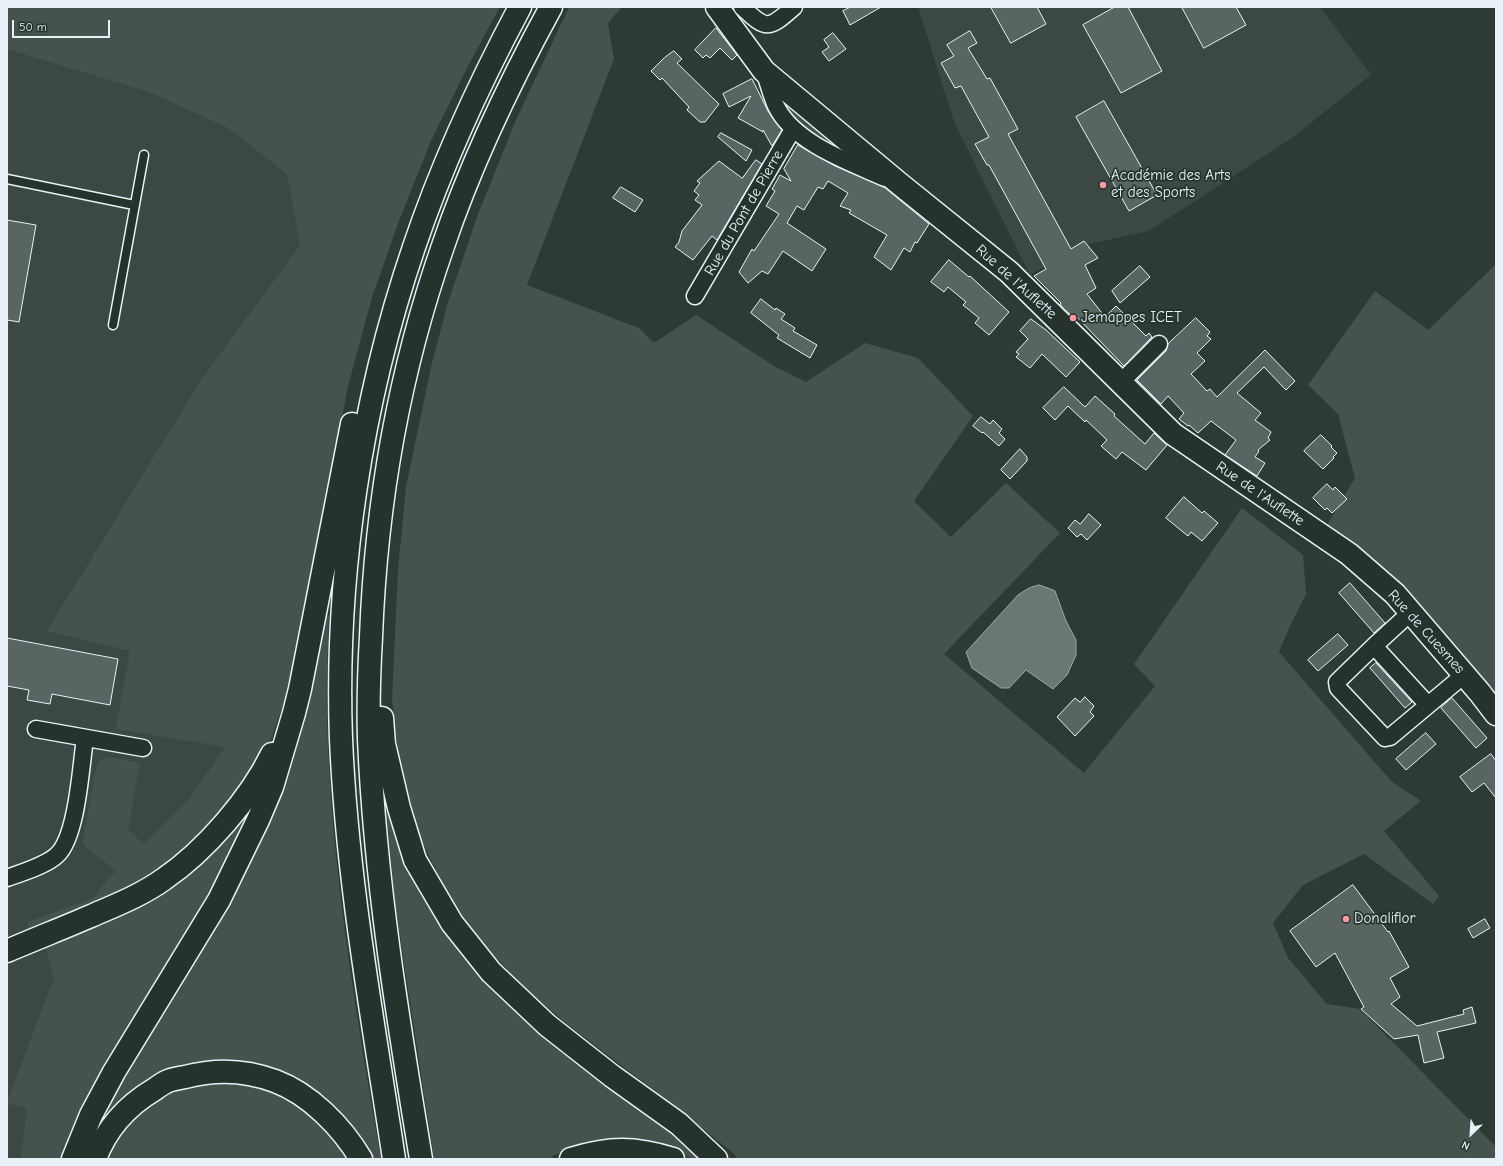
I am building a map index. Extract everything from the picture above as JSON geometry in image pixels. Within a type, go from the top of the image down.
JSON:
[{"type":"main road","points":[[73,1159],[91,1115],[114,1072],[219,900],[258,820],[272,787],[294,713],[310,639],[345,457],[362,379],[375,333],[395,275],[413,233],[495,53],[520,7]]},
{"type":"main road","points":[[420,1159],[398,1018],[379,876],[369,736],[369,672],[372,599],[380,519],[389,458],[403,387],[420,321],[443,246],[490,126],[551,7]]},
{"type":"main road","name":"Rue de l'Auflette","points":[[717,7],[764,71],[901,185],[1009,272],[1173,434],[1350,554]]},
{"type":"main road","points":[[394,1159],[352,878],[345,808],[340,669],[344,598],[351,524],[361,452],[376,382],[396,304],[414,247],[440,176]]},
{"type":"main road","name":"Rue de Cuesmes","points":[[1350,554],[1395,594],[1496,714]]},
{"type":"main road","points":[[7,951],[137,895],[164,880],[185,864],[201,849],[241,803],[265,768],[287,714],[310,639]]},
{"type":"main road","points":[[369,672],[381,704],[384,744],[399,808],[415,860],[452,923],[491,972],[547,1025],[612,1076],[679,1124],[716,1159]]},
{"type":"main road","points":[[95,1159],[106,1135],[123,1114],[141,1097],[168,1081],[205,1072],[241,1072],[276,1081],[292,1089],[331,1120],[344,1133],[361,1159]]},
{"type":"main road","points":[[571,1159],[596,1152],[616,1150],[636,1150],[658,1154],[673,1159]]},
{"type":"street","points":[[742,7],[761,23],[770,25],[777,22],[794,7]]},
{"type":"street","points":[[764,71],[776,107],[793,129],[814,144],[901,185]]},
{"type":"street","name":"Rue du Pont de Pierre","points":[[695,296],[793,129]]},
{"type":"street","points":[[1121,382],[1159,344]]},
{"type":"street","points":[[1410,613],[1337,682],[1338,688],[1385,738],[1390,737],[1464,675]]},
{"type":"street","points":[[1374,646],[1428,705]]},
{"type":"street","points":[[36,729],[143,748]]},
{"type":"street","points":[[7,878],[50,860],[57,855],[67,842],[74,817],[85,738]]},
{"type":"lane","points":[[113,324],[144,155]]},
{"type":"lane","points":[[7,179],[134,205]]},
{"type":"shaded area","points":[[7,7],[399,221],[372,297],[348,386],[301,630],[286,697],[247,815],[225,865],[157,983],[104,1064],[77,1118],[61,1159],[7,1159]]},
{"type":"shaded area","points":[[7,7],[500,7],[468,66],[430,143],[399,221],[372,297],[348,386],[301,630],[286,697],[265,753],[223,818],[145,884],[28,933],[28,922],[93,898],[116,871],[82,844],[96,768],[99,761],[110,757],[140,763],[128,829],[143,844],[190,798],[225,747],[116,729],[130,651],[47,631],[199,383],[300,245],[287,174],[228,128],[149,92],[7,49]]},
{"type":"shaded area","points":[[569,7],[622,7],[608,23],[614,59],[527,285],[639,328],[654,343],[696,315],[774,366],[806,382],[865,343],[918,358],[973,416],[914,501],[951,537],[1006,483],[1060,533],[944,654],[1084,773],[1155,686],[1134,664],[1242,508],[1303,555],[1306,594],[1279,652],[1392,782],[1421,801],[1384,831],[1439,896],[1433,904],[1364,854],[1303,885],[1273,923],[1288,958],[1327,1004],[1360,1009],[1496,1147],[1496,1159],[738,1159],[733,1153],[676,1107],[567,1024],[521,985],[480,940],[451,900],[423,844],[409,801],[399,758],[392,700],[398,570],[406,487],[431,367],[448,302],[478,214],[516,120]]},
{"type":"shaded area","name":"Académie des Arts et des Sports","points":[[918,7],[1320,7],[1371,75],[1292,138],[1149,231],[1089,244],[1030,275],[954,122]]},
{"type":"shaded area","points":[[779,90],[862,163],[816,138],[794,122],[786,113],[781,103]]},
{"type":"shaded area","points":[[1496,264],[1496,714],[1480,693],[1321,535],[1355,478],[1338,414],[1308,385],[1375,291],[1428,330]]},
{"type":"shaded area","points":[[1039,585],[1055,591],[1066,621],[1076,640],[1076,655],[1067,675],[1053,689],[1026,670],[1009,688],[1001,688],[972,668],[966,652],[1018,595],[1029,588]]},
{"type":"shaded area","points":[[324,615],[329,616],[327,719],[329,774],[339,885],[354,995],[381,1159],[371,1159],[338,1113],[203,1065],[99,1134],[90,1133],[218,915]]},
{"type":"shaded area","points":[[386,809],[392,810],[468,955],[709,1159],[693,1159],[675,1150],[579,1146],[554,1155],[549,1159],[434,1159],[395,903]]},
{"type":"shaded area","points":[[242,813],[247,815],[198,921],[104,1064],[77,1118],[61,1159],[21,1159],[27,1109],[7,1103],[7,1101],[54,978],[45,944],[115,917]]},
{"type":"shaded area","points":[[249,1080],[309,1109],[352,1159],[104,1159],[123,1126],[143,1109],[168,1093],[195,1081]]},
{"type":"building","points":[[851,7],[881,7],[850,25],[843,11]]},
{"type":"building","points":[[991,7],[1037,7],[1046,24],[1011,43]]},
{"type":"building","points":[[1115,7],[1128,7],[1162,71],[1121,93],[1083,25]]},
{"type":"building","points":[[1182,7],[1236,7],[1246,25],[1204,48]]},
{"type":"building","points":[[716,28],[737,55],[732,60],[720,48],[710,58],[706,55],[703,58],[695,50]]},
{"type":"building","points":[[970,31],[977,43],[968,48],[987,79],[990,78],[1018,129],[1008,134],[1071,249],[1084,241],[1098,258],[1085,265],[1096,288],[1087,294],[1105,317],[1116,306],[1146,336],[1149,333],[1152,337],[1124,366],[1074,314],[1072,316],[1064,309],[1060,304],[1061,303],[1034,276],[1046,269],[989,165],[987,165],[975,144],[989,137],[961,86],[955,88],[941,63],[954,56],[947,45]]},
{"type":"building","points":[[833,33],[846,49],[829,61],[822,52],[829,47],[824,40]]},
{"type":"building","points":[[674,51],[682,59],[677,63],[719,104],[705,122],[700,122],[687,110],[689,107],[662,78],[660,80],[651,71],[664,58]]},
{"type":"building","points":[[752,79],[768,111],[782,130],[772,146],[763,130],[763,132],[738,118],[751,96],[729,107],[723,94]]},
{"type":"building","points":[[1104,101],[1157,195],[1129,211],[1076,117]]},
{"type":"building","points":[[721,133],[752,150],[746,161],[718,137]]},
{"type":"building","points":[[798,145],[835,166],[884,187],[929,224],[917,243],[915,242],[910,252],[904,248],[891,270],[874,257],[887,235],[849,213],[851,210],[840,206],[848,193],[828,181],[823,189],[818,187],[804,210],[797,206],[787,223],[826,249],[812,271],[783,251],[768,274],[762,271],[748,283],[739,272],[752,249],[754,251],[779,214],[766,206],[775,191],[772,189],[780,175],[791,181],[784,169]]},
{"type":"building","points":[[756,160],[762,164],[717,240],[712,236],[693,260],[675,247],[679,242],[682,231],[702,205],[695,200],[699,195],[694,191],[700,183],[697,181],[719,161],[742,178]]},
{"type":"building","points":[[621,187],[643,200],[635,212],[613,198]]},
{"type":"building","points":[[7,220],[36,225],[19,322],[7,320]]},
{"type":"building","points":[[949,260],[969,277],[970,276],[1009,312],[989,335],[975,323],[979,318],[963,305],[966,302],[948,287],[944,292],[931,282]]},
{"type":"building","points":[[1140,266],[1150,277],[1120,303],[1112,291]]},
{"type":"building","points":[[761,299],[775,310],[776,308],[785,314],[781,319],[795,328],[793,331],[817,345],[810,358],[777,338],[779,335],[751,313]]},
{"type":"building","points":[[1196,318],[1210,332],[1207,336],[1211,339],[1197,353],[1205,361],[1191,374],[1207,391],[1210,389],[1217,397],[1265,350],[1295,381],[1286,390],[1264,367],[1237,393],[1261,413],[1255,420],[1271,432],[1268,438],[1270,440],[1258,450],[1259,451],[1255,457],[1265,463],[1257,476],[1225,455],[1236,440],[1211,421],[1198,433],[1179,419],[1184,413],[1168,396],[1161,404],[1137,380],[1166,351],[1168,344]]},
{"type":"building","points":[[1031,319],[1046,330],[1080,362],[1066,377],[1042,354],[1030,368],[1016,357],[1019,354],[1016,352],[1028,339],[1020,331]]},
{"type":"building","points":[[1064,387],[1085,407],[1095,396],[1115,414],[1114,416],[1145,444],[1154,433],[1167,445],[1146,470],[1122,452],[1116,459],[1101,446],[1107,440],[1086,420],[1085,422],[1068,406],[1055,420],[1043,408]]},
{"type":"building","points":[[981,417],[990,424],[993,420],[1002,429],[999,433],[1005,439],[999,446],[983,432],[982,433],[973,426]]},
{"type":"building","points":[[1321,435],[1337,453],[1323,469],[1304,451]]},
{"type":"building","points":[[1020,449],[1027,457],[1027,461],[1010,479],[1001,470]]},
{"type":"building","points":[[1327,484],[1333,490],[1335,487],[1347,499],[1332,513],[1327,508],[1325,510],[1313,498]]},
{"type":"building","points":[[1184,497],[1202,513],[1204,511],[1218,523],[1202,541],[1191,532],[1188,536],[1166,518]]},
{"type":"building","points":[[1089,514],[1101,525],[1087,540],[1081,534],[1077,537],[1068,528],[1075,520],[1080,524]]},
{"type":"building","points":[[1350,583],[1385,623],[1374,633],[1339,593]]},
{"type":"building","points":[[1338,634],[1348,645],[1318,671],[1308,660]]},
{"type":"building","points":[[7,638],[118,659],[110,705],[52,694],[50,704],[27,700],[29,690],[7,686]]},
{"type":"building","points":[[1376,663],[1412,702],[1405,708],[1370,668]]},
{"type":"building","points":[[1085,697],[1094,706],[1090,712],[1094,716],[1075,736],[1057,717],[1075,698],[1080,702]]},
{"type":"building","points":[[1452,698],[1487,738],[1476,748],[1441,708]]},
{"type":"building","points":[[1426,733],[1436,744],[1406,770],[1396,759]]},
{"type":"building","points":[[1491,754],[1496,761],[1496,798],[1484,783],[1472,792],[1460,777]]},
{"type":"building","points":[[1353,885],[1388,932],[1389,931],[1409,967],[1390,978],[1400,997],[1391,1004],[1417,1026],[1464,1014],[1463,1010],[1472,1007],[1476,1023],[1437,1032],[1444,1058],[1424,1063],[1418,1035],[1394,1039],[1361,1009],[1364,1007],[1335,953],[1316,967],[1290,931]]},
{"type":"building","points":[[1485,919],[1490,928],[1473,938],[1468,929]]},
{"type":"place","name":"Académie des Arts et des Sports","points":[[1103,185]]},
{"type":"place","name":"Jemappes ICET","points":[[1073,318]]},
{"type":"place","name":"Donaliflor","points":[[1346,919]]}]
